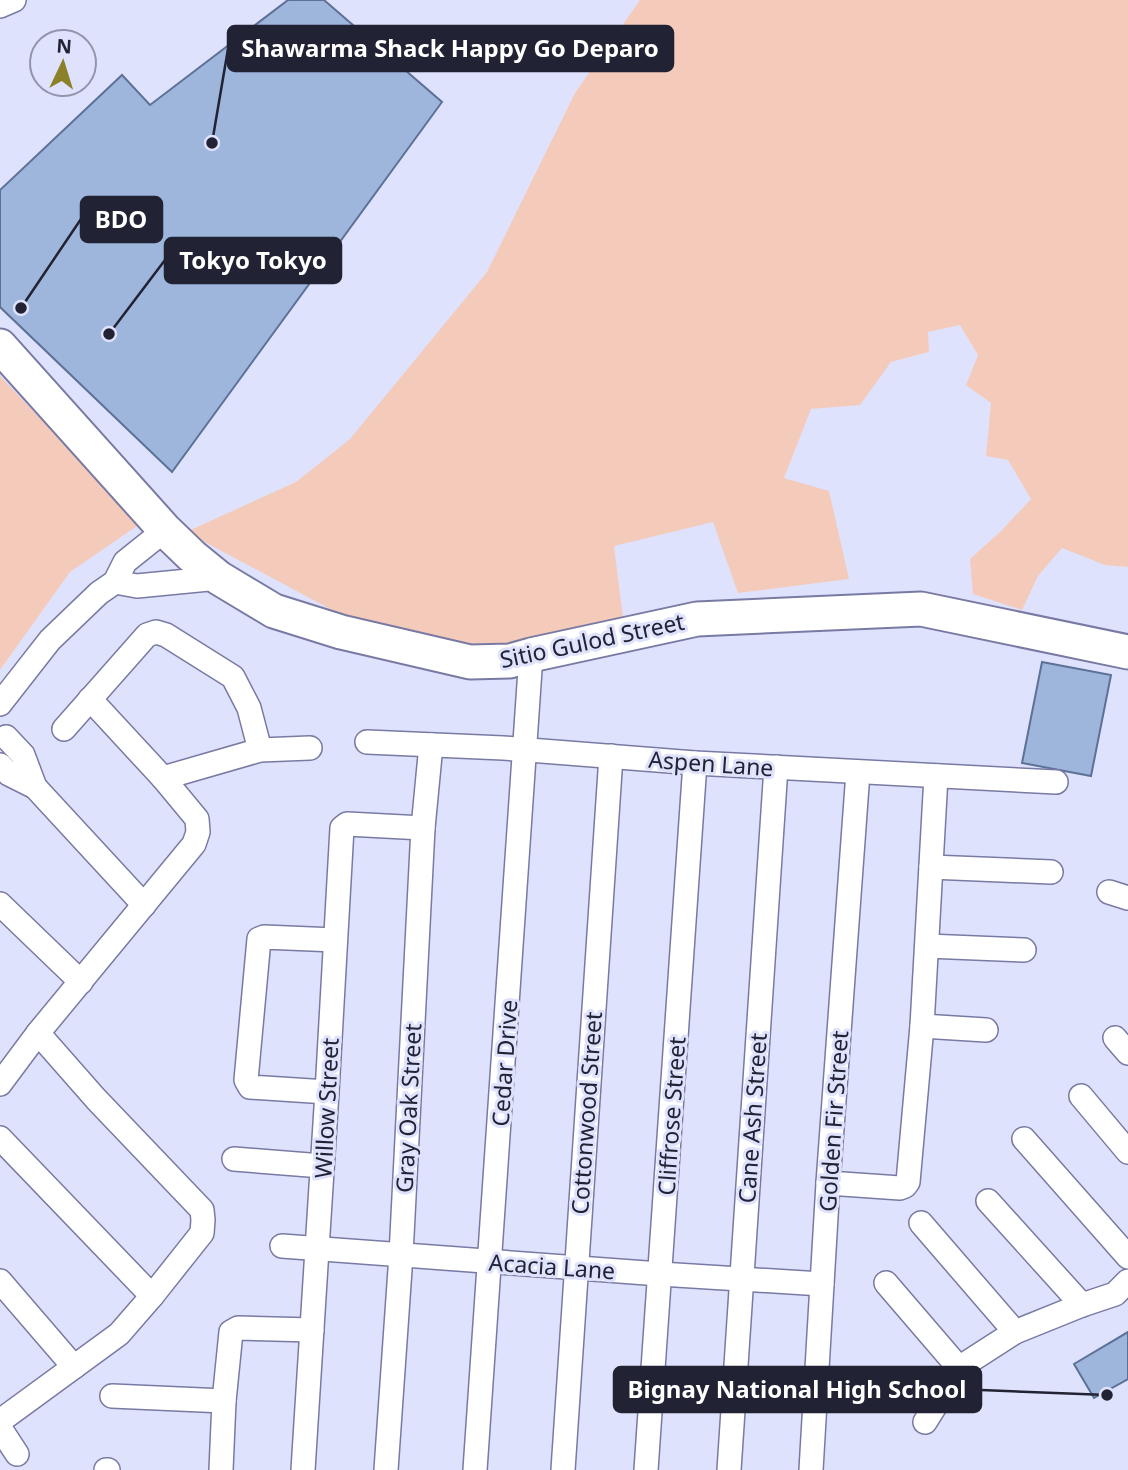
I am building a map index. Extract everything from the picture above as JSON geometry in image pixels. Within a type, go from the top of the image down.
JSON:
[{"type":"main road","name":"Sitio Gulod Street","points":[[0,346],[164,530],[192,556],[219,578],[274,611],[341,632],[470,662],[510,661],[697,619],[921,608],[1128,652]]},
{"type":"street","points":[[0,6],[14,0]]},
{"type":"street","points":[[35,787],[23,755],[3,741],[7,724],[0,706],[50,640],[99,593],[116,582],[125,562],[164,530]]},
{"type":"street","points":[[116,582],[137,586],[219,578]]},
{"type":"street","points":[[64,729],[147,635],[156,632],[166,635],[233,677],[249,708],[260,750]]},
{"type":"street","name":"Cedar Drive","points":[[475,1470],[531,655]]},
{"type":"street","points":[[0,1084],[38,1033],[194,844],[198,832],[197,819],[90,699]]},
{"type":"street","name":"Aspen Lane","points":[[367,743],[1056,782]]},
{"type":"street","name":"Gray Oak Street","points":[[386,1470],[401,1255],[423,828],[431,745]]},
{"type":"street","points":[[163,778],[260,750],[310,747]]},
{"type":"street","name":"Cottonwood Street","points":[[563,1470],[611,756]]},
{"type":"street","name":"Cliffrose Street","points":[[646,1470],[695,762]]},
{"type":"street","points":[[0,765],[9,774],[35,787],[144,905]]},
{"type":"street","name":"Cane Ash Street","points":[[729,1470],[776,767]]},
{"type":"street","name":"Golden Fir Street","points":[[811,1470],[828,1183],[858,772]]},
{"type":"street","points":[[828,1183],[900,1188],[908,1182],[922,1026],[936,776]]},
{"type":"street","name":"Willow Street","points":[[303,1470],[342,828],[346,824],[423,828]]},
{"type":"street","points":[[931,867],[1051,873]]},
{"type":"street","points":[[3,913],[81,982]]},
{"type":"street","points":[[327,1092],[250,1087],[246,1080],[258,939],[335,940]]},
{"type":"street","points":[[927,946],[1024,950]]},
{"type":"street","points":[[922,1026],[986,1030]]},
{"type":"street","points":[[0,1421],[119,1334],[202,1233],[202,1210],[38,1033]]},
{"type":"street","points":[[1081,1096],[1128,1152]]},
{"type":"street","points":[[0,1138],[152,1296]]},
{"type":"street","points":[[1024,1139],[1128,1257]]},
{"type":"street","points":[[234,1159],[322,1166]]},
{"type":"street","points":[[988,1201],[1082,1305]]},
{"type":"street","points":[[921,1223],[1015,1332]]},
{"type":"street","name":"Acacia Lane","points":[[282,1246],[822,1284]]},
{"type":"street","points":[[0,1281],[74,1367]]},
{"type":"street","points":[[925,1422],[960,1368],[1015,1332],[1115,1294],[1128,1281]]},
{"type":"street","points":[[886,1283],[960,1368]]},
{"type":"street","points":[[221,1470],[231,1332],[238,1328],[312,1330]]},
{"type":"street","points":[[113,1396],[224,1401]]},
{"type":"street","points":[[0,1428],[18,1454]]},
{"type":"shaded area","points":[[640,0],[1128,0],[1128,567],[1105,565],[1062,548],[1038,576],[1022,610],[973,594],[970,559],[1031,499],[1008,460],[986,456],[991,403],[966,385],[978,355],[960,325],[928,332],[929,352],[891,362],[860,405],[811,409],[784,478],[829,491],[849,579],[738,593],[713,522],[614,546],[623,617],[474,653],[345,617],[186,532],[296,482],[350,439],[487,272],[575,93]]},
{"type":"shaded area","points":[[0,376],[140,524],[70,572],[0,670]]},
{"type":"building","points":[[288,0],[324,0],[442,102],[172,472],[0,307],[0,190],[122,75],[150,105]]},
{"type":"building","points":[[1042,662],[1111,675],[1091,776],[1022,763]]},
{"type":"building","points":[[1128,1332],[1128,1379],[1094,1398],[1074,1364]]},
{"type":"place","name":"Shawarma Shack Happy Go Deparo","points":[[212,143]]},
{"type":"place","name":"BDO","points":[[21,308]]},
{"type":"place","name":"Tokyo Tokyo","points":[[109,334]]},
{"type":"place","name":"Bignay National High School","points":[[1107,1395]]}]
